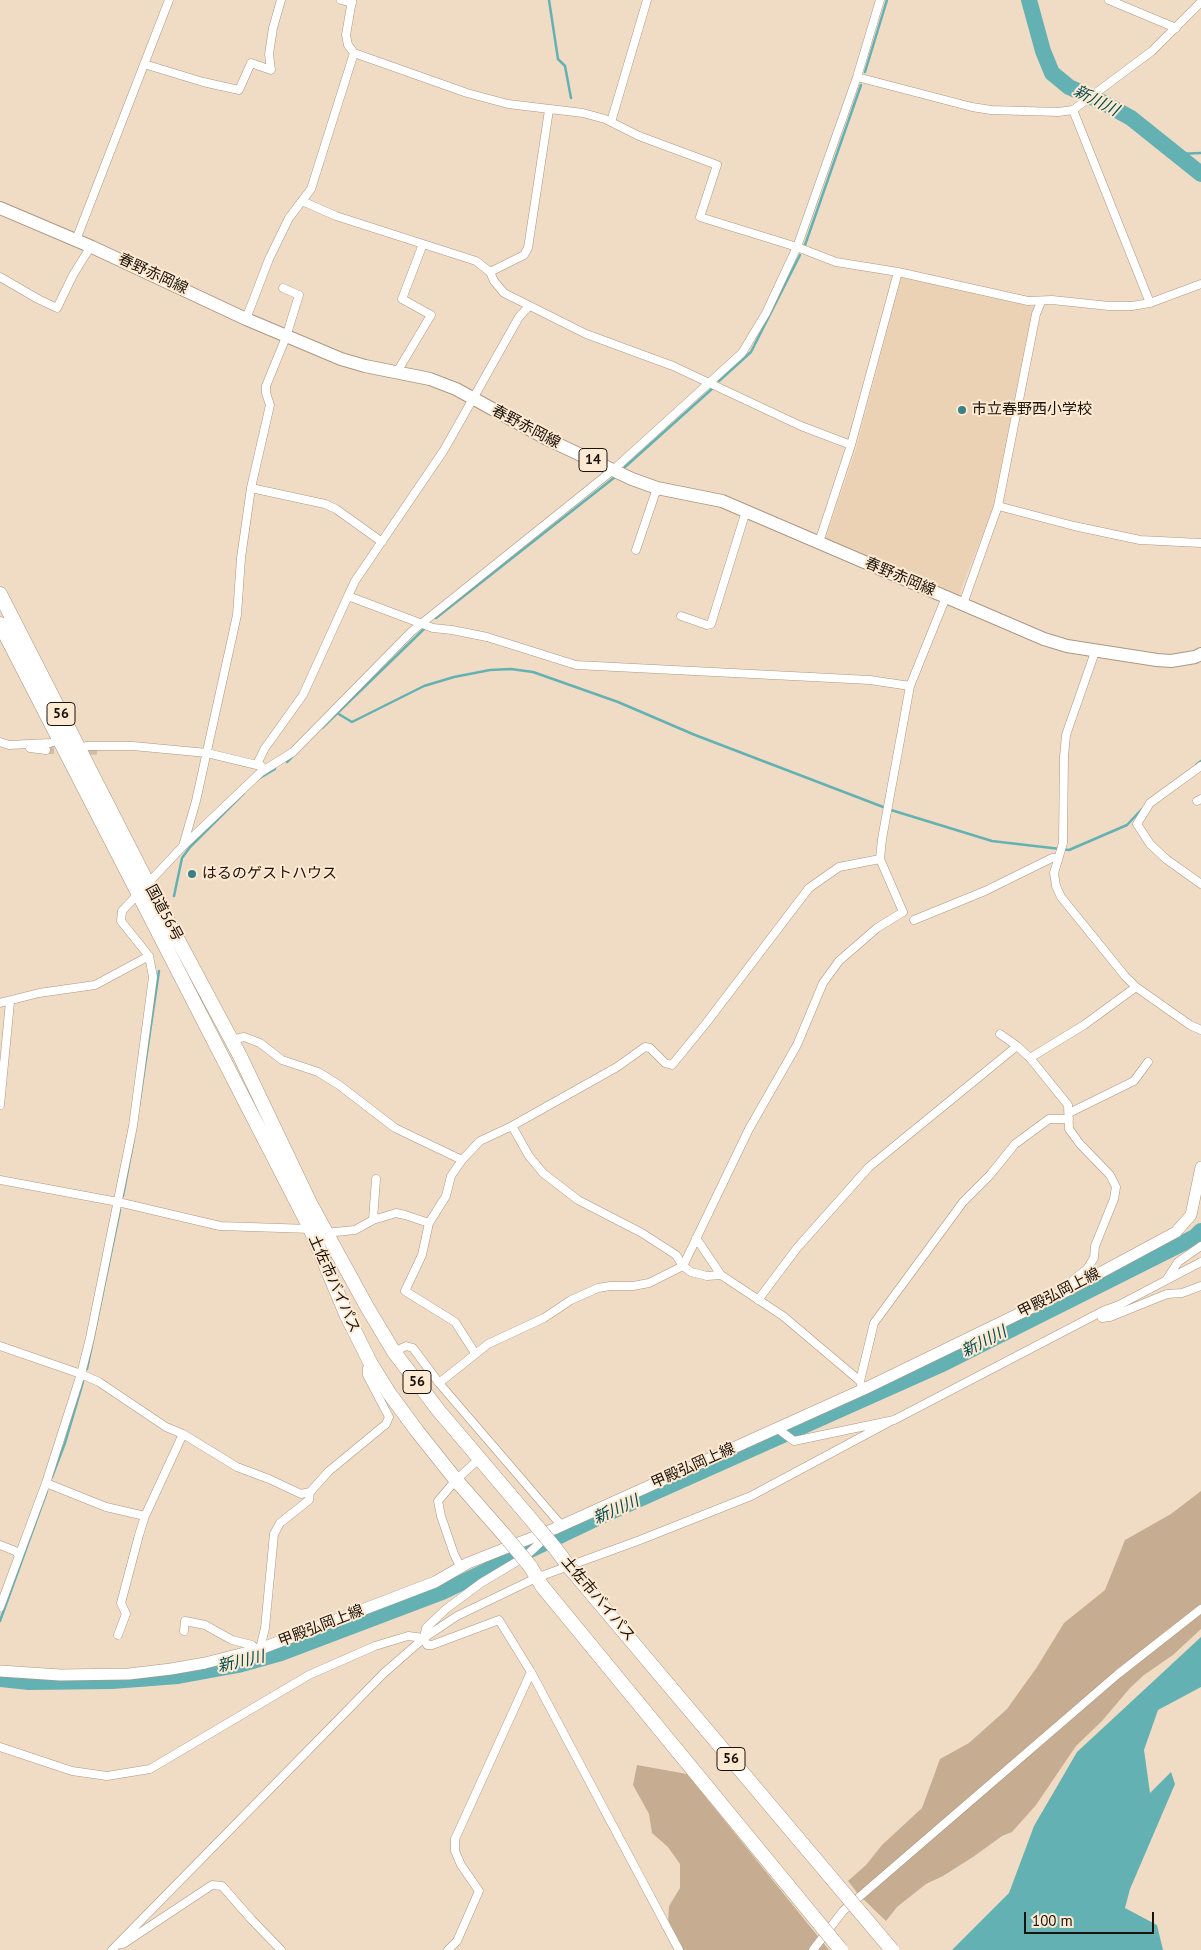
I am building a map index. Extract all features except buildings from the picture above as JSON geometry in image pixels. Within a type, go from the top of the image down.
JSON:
[{"type":"highway","name":"国道56号","points":[[0,594],[80,750],[143,889],[310,1228]]},
{"type":"highway","name":"国道56号","points":[[0,624],[60,740],[143,889],[231,1040],[326,1233]]},
{"type":"highway","name":"土佐市バイパス","points":[[310,1228],[347,1316],[371,1364],[389,1393],[456,1480],[506,1537],[536,1577],[841,1950]]},
{"type":"highway","name":"土佐市バイパス","points":[[326,1233],[394,1352],[438,1411],[892,1950]]},
{"type":"main road","name":"春野赤岡線","points":[[0,208],[91,246],[246,319],[340,359],[430,379],[456,389],[542,436],[632,480],[657,488],[722,501],[1044,639],[1095,652],[1171,661],[1199,658]]},
{"type":"main road","name":"甲殿弘岡上線","points":[[0,1671],[60,1675],[129,1674],[171,1669],[235,1656],[258,1650],[435,1582],[468,1563],[557,1527],[778,1429],[862,1385],[1072,1288],[1176,1232],[1191,1215],[1198,1192],[1201,1166]]},
{"type":"street","points":[[76,240],[169,0]]},
{"type":"street","points":[[144,64],[203,82],[239,90],[251,63],[270,70],[269,54],[273,28],[281,0]]},
{"type":"street","points":[[341,0],[352,1],[346,35],[348,45],[354,53],[508,104],[583,114],[611,122],[640,136],[717,165],[700,217],[797,247],[836,262],[898,272],[1028,301],[1041,302],[1052,300],[1109,306],[1132,306],[1150,303],[1201,284]]},
{"type":"street","points":[[611,122],[647,0]]},
{"type":"street","points":[[0,1607],[46,1483],[81,1374],[133,1126],[153,977],[149,956],[121,921],[122,911],[183,846],[261,772],[293,752],[411,632],[612,470],[742,353],[750,341],[797,247],[857,77],[880,0]]},
{"type":"street","points":[[1109,0],[1176,28]]},
{"type":"street","points":[[857,77],[972,107],[991,110],[1058,112],[1073,110],[1152,51],[1201,2]]},
{"type":"street","points":[[246,319],[269,259],[289,218],[311,189],[354,53]]},
{"type":"street","points":[[490,272],[524,255],[528,248],[549,110]]},
{"type":"street","points":[[1073,110],[1150,303]]},
{"type":"street","points":[[302,201],[336,216],[476,261],[490,272],[494,281],[504,293],[586,334],[673,366],[801,426],[851,445]]},
{"type":"street","points":[[397,372],[431,315],[402,299],[422,244]]},
{"type":"street","points":[[0,277],[57,308],[73,275],[91,246]]},
{"type":"street","points":[[819,542],[851,445],[898,272]]},
{"type":"street","points":[[183,846],[207,754],[238,615],[241,558],[251,488],[270,405],[266,386],[286,337],[299,295],[283,288]]},
{"type":"street","points":[[963,604],[998,506],[1036,314],[1041,302]]},
{"type":"street","points":[[257,764],[266,748],[303,696],[356,581],[444,450],[519,317],[529,306]]},
{"type":"street","points":[[251,488],[325,504],[336,509],[382,542]]},
{"type":"street","points":[[636,550],[657,488]]},
{"type":"street","points":[[998,506],[1074,526],[1140,540],[1201,543]]},
{"type":"street","points":[[681,616],[707,625],[711,624],[746,511]]},
{"type":"street","points":[[348,596],[433,628],[487,638],[576,665],[870,680],[910,686]]},
{"type":"street","points":[[439,1383],[488,1344],[544,1318],[571,1300],[598,1288],[634,1286],[649,1283],[683,1266],[749,1129],[796,1045],[824,982],[839,961],[876,928],[903,912],[880,859],[886,814],[910,686],[946,597]]},
{"type":"street","points":[[1095,652],[1066,735],[1063,843],[1054,873],[1056,886],[1061,897],[1136,987],[1190,1025],[1201,1030]]},
{"type":"street","points":[[0,742],[16,745],[50,743],[60,740]]},
{"type":"street","points":[[16,745],[18,747],[46,750]]},
{"type":"street","points":[[80,750],[92,746],[133,746],[207,754],[268,768]]},
{"type":"street","points":[[98,751],[131,751],[133,746]]},
{"type":"street","points":[[1201,766],[1150,802],[1136,824],[1150,844],[1166,859],[1201,884]]},
{"type":"street","points":[[914,920],[985,892],[1059,856]]},
{"type":"street","points":[[475,1353],[455,1322],[405,1292],[422,1255],[429,1223],[446,1196],[452,1176],[462,1160],[480,1141],[512,1126],[617,1068],[644,1048],[650,1048],[665,1063],[672,1065],[810,888],[839,867],[880,859]]},
{"type":"street","points":[[0,1003],[10,1002],[39,993],[95,986],[149,956]]},
{"type":"street","points":[[1030,1058],[1084,1025],[1136,987]]},
{"type":"street","points":[[0,1105],[10,1002]]},
{"type":"street","points":[[1000,1034],[1030,1058],[1068,1105],[1070,1129],[1080,1144],[1110,1175],[1116,1187],[1114,1199],[1095,1246],[1094,1258],[1087,1269],[1073,1280],[1072,1288]]},
{"type":"street","points":[[231,1040],[244,1037],[260,1043],[282,1060],[318,1072],[339,1085],[394,1128],[462,1160]]},
{"type":"street","points":[[758,1300],[797,1248],[869,1167],[1017,1046]]},
{"type":"street","points":[[862,1385],[874,1323],[963,1202],[990,1175],[1015,1144],[1050,1119],[1069,1116],[1134,1081],[1148,1062]]},
{"type":"street","points":[[512,1126],[543,1173],[578,1200],[642,1232],[676,1255],[683,1266],[691,1272],[707,1276],[721,1275]]},
{"type":"street","points":[[373,1220],[376,1179]]},
{"type":"street","points":[[0,1180],[118,1202],[220,1226],[310,1228],[326,1233],[355,1230],[373,1220],[396,1214],[429,1223]]},
{"type":"street","points":[[696,1238],[721,1275],[783,1316],[862,1385]]},
{"type":"street","points":[[1167,1279],[1178,1262],[1201,1246]]},
{"type":"street","points":[[112,1950],[384,1673],[424,1638],[456,1616],[536,1577],[570,1567],[751,1496],[893,1420],[1201,1262]]},
{"type":"street","points":[[1103,1311],[1102,1318],[1110,1317],[1167,1294],[1182,1294],[1201,1286]]},
{"type":"street","points":[[0,1346],[99,1382],[166,1427],[184,1434],[236,1467],[269,1479],[301,1494],[310,1492]]},
{"type":"street","points":[[394,1352],[406,1346],[413,1348],[439,1383],[557,1527],[526,1556],[482,1583],[446,1609],[426,1628],[424,1638],[427,1644],[432,1645],[500,1620],[531,1672],[679,1950]]},
{"type":"street","points":[[184,1630],[185,1621],[205,1626],[232,1640],[252,1645],[258,1650],[265,1628],[274,1534],[280,1522],[309,1500],[310,1492],[329,1471],[386,1424],[389,1417],[367,1375],[367,1368],[371,1364]]},
{"type":"street","points":[[778,1429],[794,1442],[893,1420]]},
{"type":"street","points":[[118,1635],[126,1614],[121,1603],[145,1516],[184,1434]]},
{"type":"street","points":[[460,1568],[441,1516],[438,1500],[479,1459]]},
{"type":"street","points":[[46,1483],[106,1507],[145,1516]]},
{"type":"street","points":[[0,1545],[15,1551],[19,1555]]},
{"type":"street","points":[[813,1950],[823,1935],[850,1905],[1118,1674],[1201,1609]]},
{"type":"street","points":[[0,1747],[72,1771],[107,1776],[150,1769],[309,1675],[375,1646],[408,1636],[424,1638]]},
{"type":"street","points":[[448,1950],[456,1941],[479,1891],[454,1852],[455,1839],[531,1672]]},
{"type":"street","points":[[118,1944],[123,1944],[212,1885],[222,1886],[281,1950]]},
{"type":"shaded area","points":[[901,277],[1034,307],[995,503],[958,597],[825,540],[856,449]]},
{"type":"shaded area","points":[[1201,1491],[1201,1629],[1173,1655],[1144,1675],[1130,1688],[1102,1721],[1076,1746],[1036,1805],[1012,1832],[1002,1836],[943,1876],[926,1884],[897,1907],[886,1921],[859,1895],[848,1881],[866,1865],[882,1845],[922,1808],[940,1759],[969,1743],[1007,1709],[1037,1667],[1064,1623],[1105,1590],[1125,1540],[1171,1514]]},
{"type":"shaded area","points":[[637,1765],[687,1774],[829,1950],[677,1950],[668,1924],[669,1906],[680,1888],[680,1864],[668,1847],[652,1833],[649,1814],[633,1785]]},
{"type":"water","points":[[1201,1637],[1201,1687],[1158,1710],[1144,1750],[1150,1793],[1171,1772],[1175,1784],[1130,1889],[1125,1908],[1157,1925],[1163,1950],[952,1950],[1009,1893],[1034,1826],[1077,1752]]},
{"type":"waterway","points":[[549,0],[558,59],[565,66],[571,98]]},
{"type":"waterway","points":[[865,72],[887,0]]},
{"type":"waterway","name":"新川川","points":[[1029,0],[1043,51],[1052,73],[1069,87],[1131,118],[1201,174]]},
{"type":"waterway","points":[[805,245],[861,85]]},
{"type":"waterway","points":[[1176,154],[1201,153]]},
{"type":"waterway","points":[[719,381],[751,352],[800,255]]},
{"type":"waterway","points":[[625,467],[713,388]]},
{"type":"waterway","points":[[436,618],[615,477]]},
{"type":"waterway","points":[[322,728],[424,629]]},
{"type":"waterway","points":[[337,713],[352,722],[424,686],[454,677],[490,670],[511,669],[533,672],[618,702],[695,735],[891,810],[992,841],[1069,850],[1127,825],[1142,809]]},
{"type":"waterway","points":[[287,762],[295,754]]},
{"type":"waterway","points":[[1196,765],[1201,761]]},
{"type":"waterway","points":[[258,779],[275,769]]},
{"type":"waterway","points":[[174,896],[182,858],[190,847],[244,793]]},
{"type":"waterway","points":[[139,1106],[159,971]]},
{"type":"waterway","points":[[123,1196],[134,1138]]},
{"type":"waterway","points":[[87,1369],[120,1210]]},
{"type":"waterway","name":"新川川","points":[[0,1679],[29,1682],[112,1681],[178,1676],[238,1665],[281,1653],[442,1592],[597,1518],[940,1365],[1195,1237],[1201,1231]]},
{"type":"waterway","points":[[52,1477],[65,1443],[83,1382]]},
{"type":"waterway","points":[[0,1621],[47,1491]]},
{"type":"tunnel","points":[[46,750],[66,750]]},
{"type":"tunnel","points":[[77,750],[98,751]]},
{"type":"place","name":"市立春野西小学校","points":[[962,410]]},
{"type":"place","name":"はるのゲストハウス","points":[[192,874]]}]
